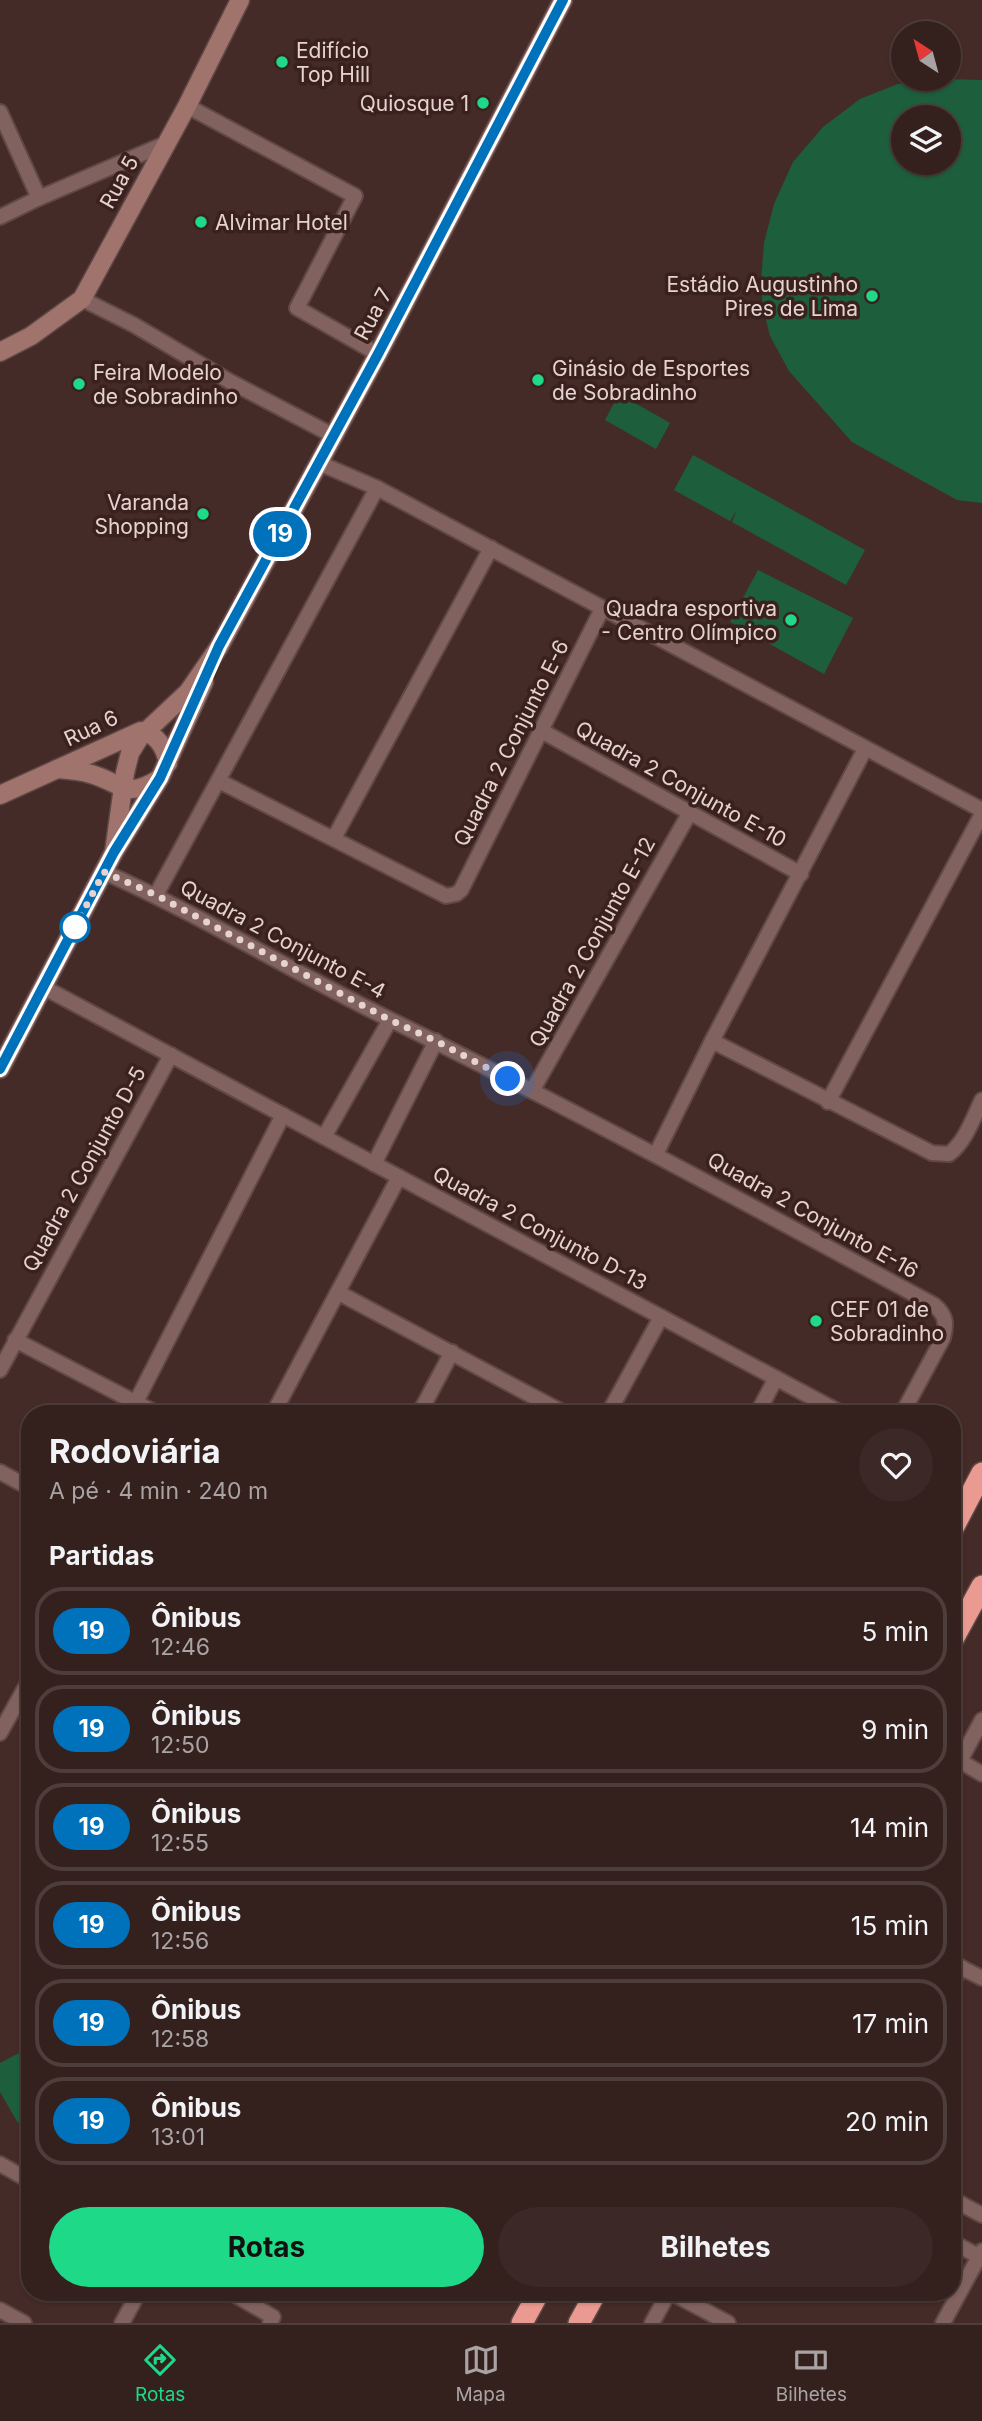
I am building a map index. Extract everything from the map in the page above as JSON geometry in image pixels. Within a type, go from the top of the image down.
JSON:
[{"type":"highway","points":[[961,1513],[982,1473]]},
{"type":"highway","points":[[961,1624],[982,1586]]},
{"type":"highway","points":[[522,2323],[534,2301]]},
{"type":"highway","points":[[579,2323],[591,2301]]},
{"type":"main road","name":"Rua 5","points":[[0,352],[31,336],[82,299],[187,106],[240,0]]},
{"type":"main road","name":"Rua 7","points":[[0,1069],[114,852],[164,771],[219,646],[378,354],[563,0]]},
{"type":"main road","name":"Rua 7","points":[[114,852],[122,789],[130,753],[146,731],[188,692],[219,646]]},
{"type":"main road","name":"Rua 6","points":[[0,795],[135,732],[146,731]]},
{"type":"main road","points":[[122,789],[140,788],[164,771],[163,748],[158,740],[146,731]]},
{"type":"main road","name":"Rua 6","points":[[57,769],[90,774],[122,789]]},
{"type":"street","points":[[187,106],[355,196],[298,309],[378,354]]},
{"type":"street","points":[[0,112],[38,198]]},
{"type":"street","points":[[0,217],[167,143]]},
{"type":"street","points":[[82,299],[334,436]]},
{"type":"street","points":[[319,463],[377,488],[491,548],[982,812],[828,1102]]},
{"type":"street","points":[[156,895],[377,488]]},
{"type":"street","points":[[219,781],[334,838],[491,548]]},
{"type":"street","name":"Quadra 2 Conjunto E-6","points":[[334,838],[446,895],[456,894],[461,890],[602,609]]},
{"type":"street","name":"Quadra 2 Conjunto E-10","points":[[540,730],[801,874]]},
{"type":"street","points":[[656,1154],[865,749]]},
{"type":"street","name":"Quadra 2 Conjunto E-12","points":[[532,1091],[689,814]]},
{"type":"street","name":"Quadra 2 Conjunto E-4","points":[[104,872],[156,895],[390,1020],[532,1091]]},
{"type":"street","name":"Quadra 2 Conjunto D-13","points":[[43,987],[827,1405]]},
{"type":"street","points":[[324,1137],[390,1020]]},
{"type":"street","points":[[374,1164],[436,1041]]},
{"type":"street","points":[[712,1041],[932,1153],[949,1154],[961,1142],[982,1100]]},
{"type":"street","name":"Quadra 2 Conjunto D-5","points":[[0,1370],[171,1055]]},
{"type":"street","name":"Quadra 2 Conjunto E-16","points":[[532,1091],[656,1154],[934,1305],[945,1318],[946,1327],[943,1338],[907,1405]]},
{"type":"street","points":[[136,1402],[282,1115]]},
{"type":"street","points":[[277,1405],[399,1177]]},
{"type":"street","points":[[339,1293],[549,1405]]},
{"type":"street","points":[[613,1405],[661,1317]]},
{"type":"street","points":[[15,1340],[142,1405]]},
{"type":"street","points":[[424,1405],[452,1352]]},
{"type":"street","points":[[762,1405],[776,1378]]},
{"type":"street","points":[[0,1472],[21,1483]]},
{"type":"street","points":[[0,1733],[21,1695]]},
{"type":"street","points":[[961,1759],[982,1720]]},
{"type":"street","points":[[961,1762],[982,1774]]},
{"type":"street","points":[[961,1968],[982,1978]]},
{"type":"street","points":[[0,2164],[21,2176]]},
{"type":"street","points":[[961,2204],[982,2216]]},
{"type":"street","points":[[961,2246],[981,2255],[961,2291]]},
{"type":"street","points":[[122,2323],[134,2301]]},
{"type":"street","points":[[246,2301],[273,2316],[270,2323]]},
{"type":"street","points":[[652,2323],[664,2301]]},
{"type":"street","points":[[686,2301],[728,2323]]},
{"type":"street","points":[[943,2323],[955,2301]]},
{"type":"street","points":[[0,2310],[24,2323]]},
{"type":"green space","name":"Estádio Augustinho Pires de Lima","points":[[961,80],[982,80],[982,503],[957,500],[852,442],[789,371],[770,336],[763,308],[761,283],[764,243],[774,204],[793,162],[823,127],[860,99],[891,87],[891,91],[961,91]]},
{"type":"green space","points":[[619,394],[670,423],[656,449],[605,420]]},
{"type":"green space","points":[[693,455],[865,550],[846,585],[732,522],[737,510],[730,521],[674,490]]},
{"type":"green space","name":"Quadra esportiva - Centro Olímpico","points":[[758,570],[853,618],[824,674],[730,622]]},
{"type":"green space","points":[[19,2053],[21,2056],[21,2121],[18,2123],[0,2092],[0,2063]]},
{"type":"bus line","name":"19","points":[[0,1069],[114,852],[168,763],[219,646],[378,354],[563,0]]},
{"type":"place","name":"Edifício Top Hill","points":[[282,62]]},
{"type":"place","name":"Quiosque 1","points":[[483,103]]},
{"type":"place","name":"Alvimar Hotel","points":[[201,222]]},
{"type":"place","name":"Estádio Augustinho Pires de Lima","points":[[872,296]]},
{"type":"place","name":"Ginásio de Esportes de Sobradinho","points":[[538,380]]},
{"type":"place","name":"Feira Modelo de Sobradinho","points":[[79,384]]},
{"type":"place","name":"Varanda Shopping","points":[[203,514]]},
{"type":"place","name":"Quadra esportiva - Centro Olímpico","points":[[791,620]]},
{"type":"place","name":"CEF 01 de Sobradinho","points":[[816,1321]]},
{"type":"route","points":[[75,927],[104,872],[156,895],[390,1020],[508,1079]]}]
